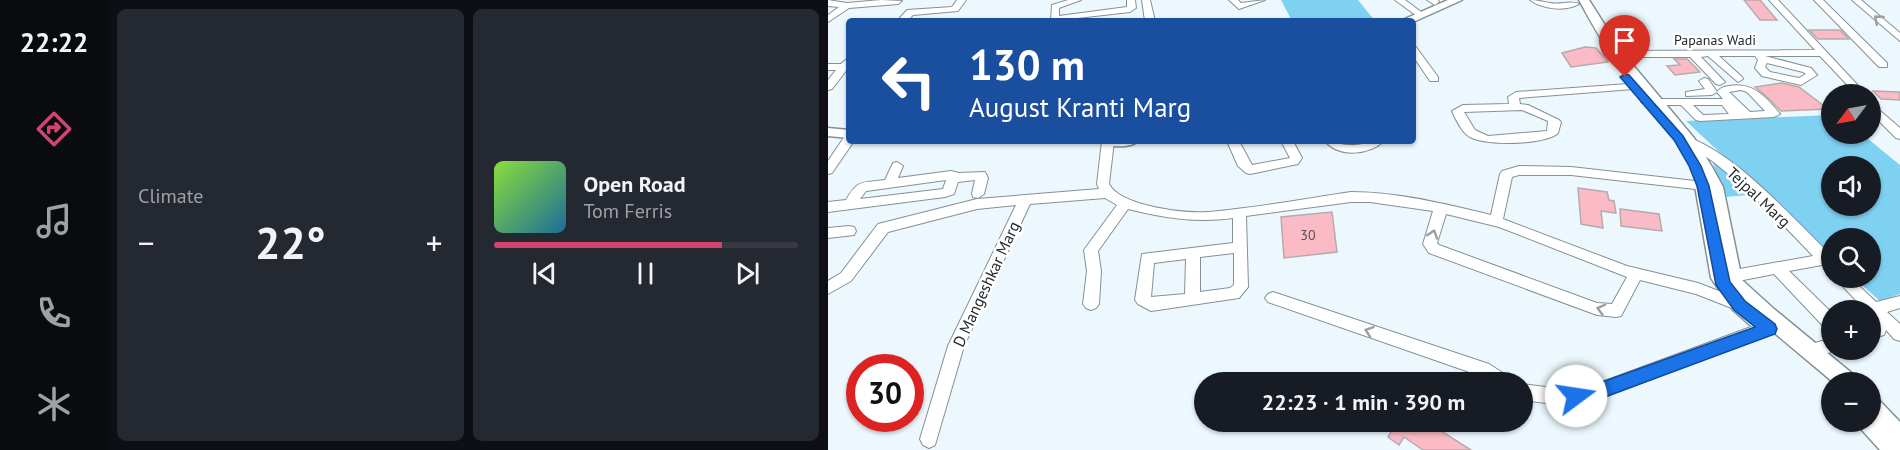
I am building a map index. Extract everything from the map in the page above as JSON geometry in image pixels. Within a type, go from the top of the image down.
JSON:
[{"type":"main road","points":[[1401,18],[1457,0]]},
{"type":"main road","points":[[1410,18],[1436,1]]},
{"type":"main road","points":[[1576,1],[1618,61],[1684,139],[1695,166],[1709,187],[1727,280],[1740,305],[1811,351],[1835,372]]},
{"type":"main road","points":[[828,132],[846,134]]},
{"type":"main road","points":[[828,137],[846,139]]},
{"type":"main road","points":[[1727,280],[1821,373]]},
{"type":"main road","points":[[1881,421],[1895,441]]},
{"type":"main road","points":[[1881,431],[1895,441]]},
{"type":"street","points":[[950,18],[962,0]]},
{"type":"street","points":[[1054,18],[1055,7],[1077,0]]},
{"type":"street","points":[[1082,0],[1069,8],[1070,15],[1146,2],[1149,18]]},
{"type":"street","points":[[1233,0],[1239,6],[1261,0]]},
{"type":"street","points":[[1399,0],[1417,12]]},
{"type":"street","points":[[1534,0],[1548,6],[1576,1]]},
{"type":"street","points":[[1773,0],[1851,84]]},
{"type":"street","points":[[1818,0],[1883,65]]},
{"type":"street","points":[[1856,0],[1900,38]]},
{"type":"street","points":[[828,3],[847,6],[898,1]]},
{"type":"street","points":[[1062,18],[1130,9],[1132,4]]},
{"type":"street","points":[[828,19],[847,6]]},
{"type":"street","points":[[904,18],[908,13],[956,9]]},
{"type":"street","points":[[931,18],[936,10]]},
{"type":"street","points":[[1416,53],[1434,80]]},
{"type":"street","name":"Papanas Wadi","points":[[1618,61],[1693,54],[1760,57],[1821,53]]},
{"type":"street","points":[[1693,54],[1720,82]]},
{"type":"street","points":[[1702,63],[1717,56],[1739,77]]},
{"type":"street","points":[[828,67],[846,68]]},
{"type":"street","points":[[831,83],[846,69]]},
{"type":"street","points":[[1515,107],[1514,97],[1516,95],[1647,95],[1712,92],[1704,81]]},
{"type":"street","points":[[1647,95],[1685,103]]},
{"type":"street","points":[[1673,101],[1727,96]]},
{"type":"street","points":[[1515,107],[1524,107],[1552,118],[1555,122],[1552,132],[1547,136],[1487,140],[1471,133],[1458,111],[1463,108],[1515,107]]},
{"type":"street","points":[[1881,116],[1900,135]]},
{"type":"street","name":"Tejpal Marg","points":[[1684,139],[1696,143],[1740,178],[1821,256]]},
{"type":"street","points":[[829,166],[846,143]]},
{"type":"street","points":[[1108,144],[1107,183],[1125,204],[1162,213],[1206,218],[1361,197],[1441,208],[1496,222],[1636,274],[1698,288],[1740,305]]},
{"type":"street","points":[[1107,183],[1114,144]]},
{"type":"street","points":[[1234,144],[1244,166],[1250,170],[1294,161],[1296,158],[1289,144]]},
{"type":"street","points":[[1336,144],[1352,149],[1372,144]]},
{"type":"street","points":[[889,184],[897,166]]},
{"type":"street","points":[[1496,222],[1506,174],[1521,168],[1709,187]]},
{"type":"street","points":[[849,206],[861,188],[951,175],[954,176],[953,178]]},
{"type":"street","points":[[953,178],[981,175],[977,199]]},
{"type":"street","points":[[828,207],[945,193],[949,191],[953,178]]},
{"type":"street","points":[[896,200],[904,182]]},
{"type":"street","points":[[828,288],[846,277],[883,228],[977,199],[1026,199],[1107,183]]},
{"type":"street","name":"D Mangeshkar Marg","points":[[929,439],[956,346],[1026,199]]},
{"type":"street","points":[[1091,304],[1095,271],[1091,250],[1125,204]]},
{"type":"street","points":[[1441,208],[1430,239],[1430,244],[1434,249],[1597,309],[1616,311],[1636,274]]},
{"type":"street","points":[[1239,214],[1240,247],[1241,287],[1234,294],[1151,305],[1143,300],[1147,258],[1240,247]]},
{"type":"street","points":[[828,233],[849,231]]},
{"type":"street","points":[[1192,300],[1193,252]]},
{"type":"street","points":[[1698,288],[1777,268],[1821,264]]},
{"type":"street","points":[[1777,268],[1821,313]]},
{"type":"street","points":[[1852,288],[1863,300]]},
{"type":"street","points":[[1273,298],[1488,372]]},
{"type":"street","points":[[1881,307],[1900,302]]},
{"type":"street","points":[[1881,316],[1899,330]]},
{"type":"street","points":[[1533,394],[1553,398],[1602,390],[1771,323]]},
{"type":"street","points":[[1811,351],[1821,348]]},
{"type":"shaded area","points":[[1281,0],[1358,0],[1373,18],[1290,18]]},
{"type":"shaded area","points":[[1821,115],[1821,144],[1874,144],[1900,165],[1900,294],[1881,301],[1865,288],[1881,288],[1881,228],[1821,228],[1821,247],[1686,121]]},
{"type":"shaded area","points":[[1711,157],[1749,195],[1724,197]]},
{"type":"building","points":[[1744,0],[1760,0],[1777,20],[1760,20]]},
{"type":"building","points":[[1809,30],[1840,30],[1849,39],[1818,39]]},
{"type":"building","points":[[1585,47],[1596,48],[1608,62],[1571,67],[1562,53]]},
{"type":"building","points":[[1674,59],[1687,59],[1700,72],[1675,75],[1667,66],[1680,65]]},
{"type":"building","points":[[1782,83],[1799,87],[1821,104],[1821,109],[1781,111],[1755,87]]},
{"type":"building","points":[[1881,91],[1900,92],[1900,100],[1881,99]]},
{"type":"building","points":[[1578,188],[1607,192],[1609,200],[1614,201],[1616,213],[1601,211],[1603,228],[1581,224]]},
{"type":"building","points":[[1620,209],[1659,214],[1662,231],[1621,226]]},
{"type":"building","points":[[1332,212],[1337,252],[1284,258],[1281,217]]},
{"type":"building","points":[[1391,432],[1443,432],[1471,450],[1423,450],[1404,437],[1399,445],[1388,437]]},
{"type":"route","points":[[1576,396],[1602,390],[1769,329],[1740,305],[1723,285],[1703,186],[1695,166],[1679,138],[1625,77]]}]
